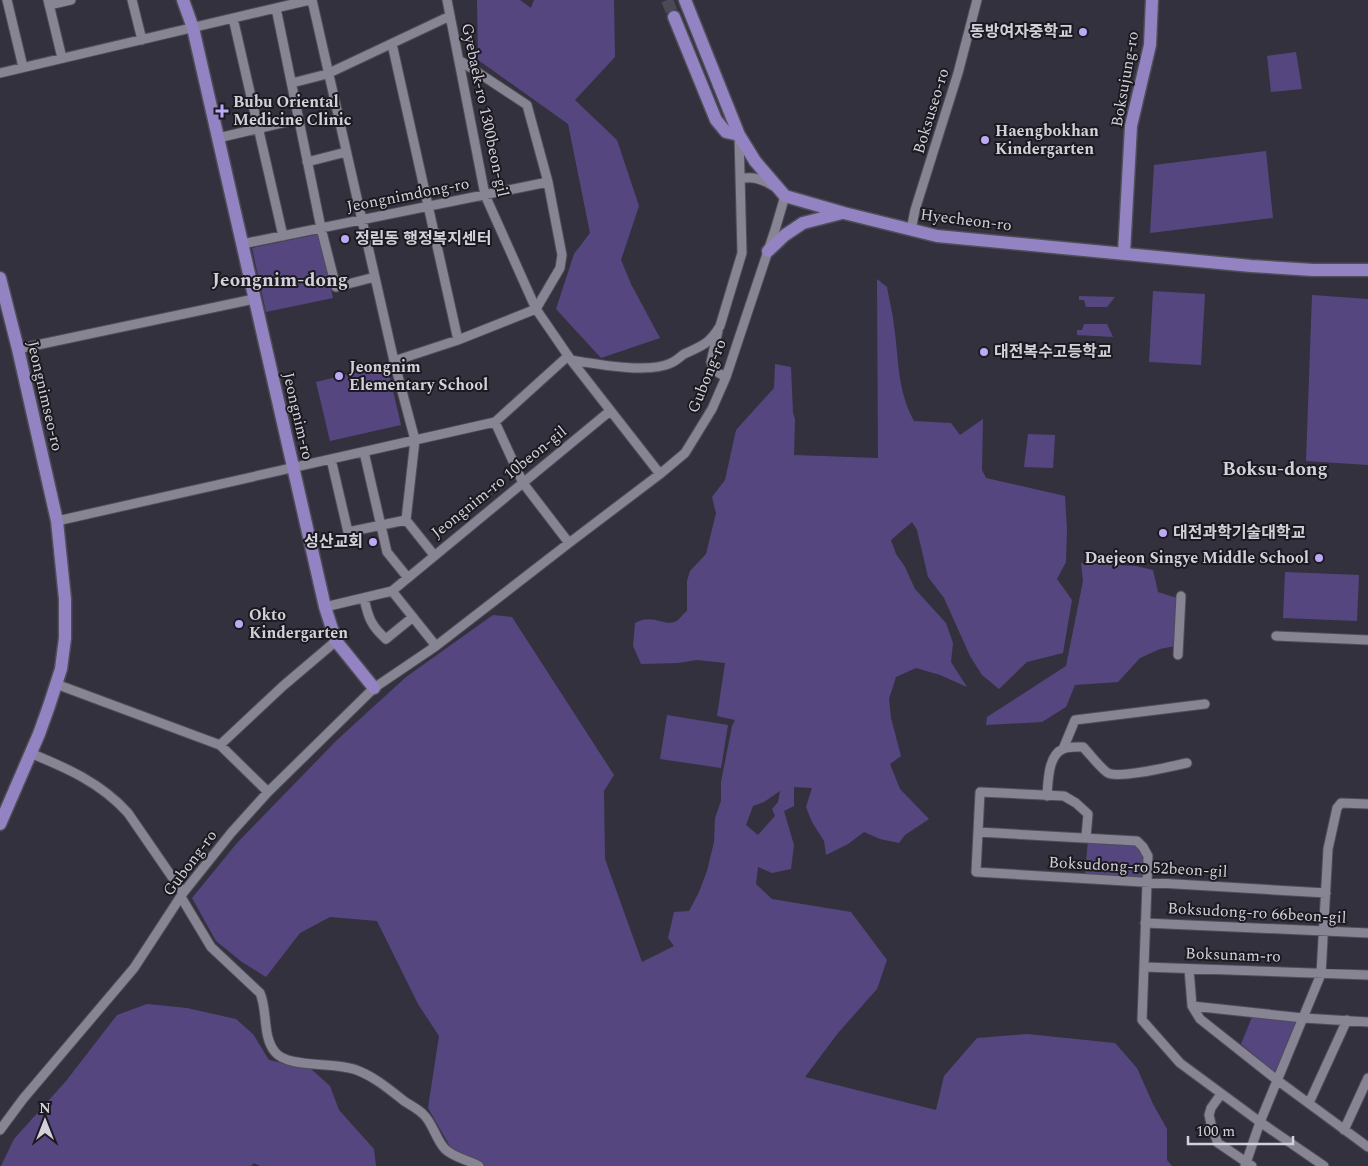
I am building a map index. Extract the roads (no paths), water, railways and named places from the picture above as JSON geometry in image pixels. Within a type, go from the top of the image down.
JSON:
[{"type":"main road","name":"Jeongnim-ro","points":[[183,0],[193,28],[325,606],[336,641],[374,688]]},
{"type":"main road","points":[[685,0],[739,135],[755,161],[781,192]]},
{"type":"main road","name":"Boksujung-ro","points":[[1124,253],[1131,126],[1150,45],[1152,0]]},
{"type":"main road","points":[[674,17],[716,120],[726,132],[739,135]]},
{"type":"main road","name":"Hyecheon-ro","points":[[781,192],[844,213],[937,236],[1251,266],[1314,270],[1368,270]]},
{"type":"main road","points":[[768,251],[785,235],[802,223],[844,213]]},
{"type":"main road","name":"Jeongnimseo-ro","points":[[0,278],[57,521],[65,600],[66,638],[61,669],[56,684],[0,824]]},
{"type":"street","points":[[7,0],[23,67]]},
{"type":"street","points":[[62,58],[49,3],[71,0]]},
{"type":"street","points":[[132,0],[142,40]]},
{"type":"street","points":[[0,73],[311,0],[394,361],[415,440],[406,520],[434,555]]},
{"type":"street","name":"Gyebaek-ro 1300beon-gil","points":[[448,0],[485,195],[536,309],[570,358],[660,474]]},
{"type":"street","name":"Boksuseo-ro","points":[[911,230],[915,210],[958,73],[977,0]]},
{"type":"street","points":[[276,8],[321,228],[336,287],[375,277]]},
{"type":"street","points":[[292,83],[328,74],[450,16]]},
{"type":"street","points":[[233,18],[283,236]]},
{"type":"street","points":[[392,44],[458,340]]},
{"type":"street","points":[[394,361],[458,340],[536,309],[560,268],[562,256],[548,182],[527,105],[459,60]]},
{"type":"street","points":[[218,138],[299,119]]},
{"type":"street","points":[[726,376],[717,373],[711,362],[742,253],[739,135]]},
{"type":"street","points":[[308,162],[346,152]]},
{"type":"street","points":[[740,179],[756,178],[781,192]]},
{"type":"street","name":"Jeongnimdong-ro","points":[[242,244],[548,182]]},
{"type":"street","name":"Gubong-ro","points":[[0,1130],[23,1099],[134,968],[182,895],[231,833],[268,792],[374,688],[436,646],[685,453],[712,409],[726,376],[768,251],[781,192]]},
{"type":"street","points":[[18,349],[254,299]]},
{"type":"street","points":[[57,521],[495,422],[570,358],[633,368],[658,367],[671,364],[683,355],[700,348],[714,336],[720,326]]},
{"type":"street","name":"Jeongnim-ro 10beon-gil","points":[[325,606],[392,591],[610,411]]},
{"type":"street","points":[[495,422],[523,483],[569,543]]},
{"type":"street","points":[[364,452],[387,552],[408,578]]},
{"type":"street","points":[[331,459],[348,532],[406,520]]},
{"type":"street","points":[[392,591],[436,646]]},
{"type":"street","points":[[1178,654],[1181,596]]},
{"type":"street","points":[[364,598],[366,611],[374,628],[386,639],[413,617]]},
{"type":"street","points":[[1276,636],[1368,640]]},
{"type":"street","points":[[220,746],[283,686],[336,641]]},
{"type":"street","points":[[56,684],[220,746],[268,792]]},
{"type":"street","points":[[1047,796],[1050,766],[1064,748],[1076,720],[1205,704]]},
{"type":"street","points":[[1064,748],[1084,747],[1107,773],[1137,772],[1187,763]]},
{"type":"street","points":[[30,753],[86,778],[118,801],[128,813],[182,895],[210,947],[260,993],[270,1043],[275,1053],[293,1061],[344,1066],[370,1076],[423,1114],[445,1149],[457,1157],[480,1166]]},
{"type":"street","name":"Boksudong-ro 52beon-gil","points":[[1086,837],[1088,814],[1076,803],[1064,796],[980,792],[976,872],[1326,893]]},
{"type":"street","points":[[1221,1094],[1211,1108],[1209,1115],[1212,1128],[1218,1143],[1248,1165],[1260,1122],[1322,974],[1328,849],[1337,808],[1342,803],[1368,804]]},
{"type":"street","points":[[978,832],[1136,841],[1143,847],[1148,856],[1142,1020],[1180,1063],[1324,1166]]},
{"type":"street","name":"Boksudong-ro 66beon-gil","points":[[1145,923],[1324,932],[1368,932]]},
{"type":"street","name":"Boksunam-ro","points":[[1144,967],[1368,975]]},
{"type":"street","points":[[1189,969],[1192,1006],[1200,1019],[1277,1080],[1368,1147]]},
{"type":"street","points":[[1192,1006],[1303,1018],[1368,1022]]},
{"type":"street","points":[[1309,1103],[1347,1020]]},
{"type":"street","points":[[1344,1130],[1368,1078]]},
{"type":"tunnel","points":[[667,0],[674,17]]},
{"type":"place","name":"동방여자중학교","points":[[1083,32]]},
{"type":"place","name":"Bubu Oriental Medicine Clinic","points":[[222,111]]},
{"type":"place","name":"Haengbokhan Kindergarten","points":[[985,140]]},
{"type":"place","name":"정림동 행정복지센터","points":[[345,239]]},
{"type":"place","name":"대전복수고등학교","points":[[984,352]]},
{"type":"place","name":"Jeongnim Elementary School","points":[[339,376]]},
{"type":"place","name":"대전과학기술대학교","points":[[1163,533]]},
{"type":"place","name":"성산교회","points":[[373,542]]},
{"type":"place","name":"Daejeon Singye Middle School","points":[[1319,558]]},
{"type":"place","name":"Okto Kindergarten","points":[[239,624]]},
{"type":"district","name":"Jeongnim-dong","points":[[280,280]]},
{"type":"district","name":"Boksu-dong","points":[[1275,469]]}]
